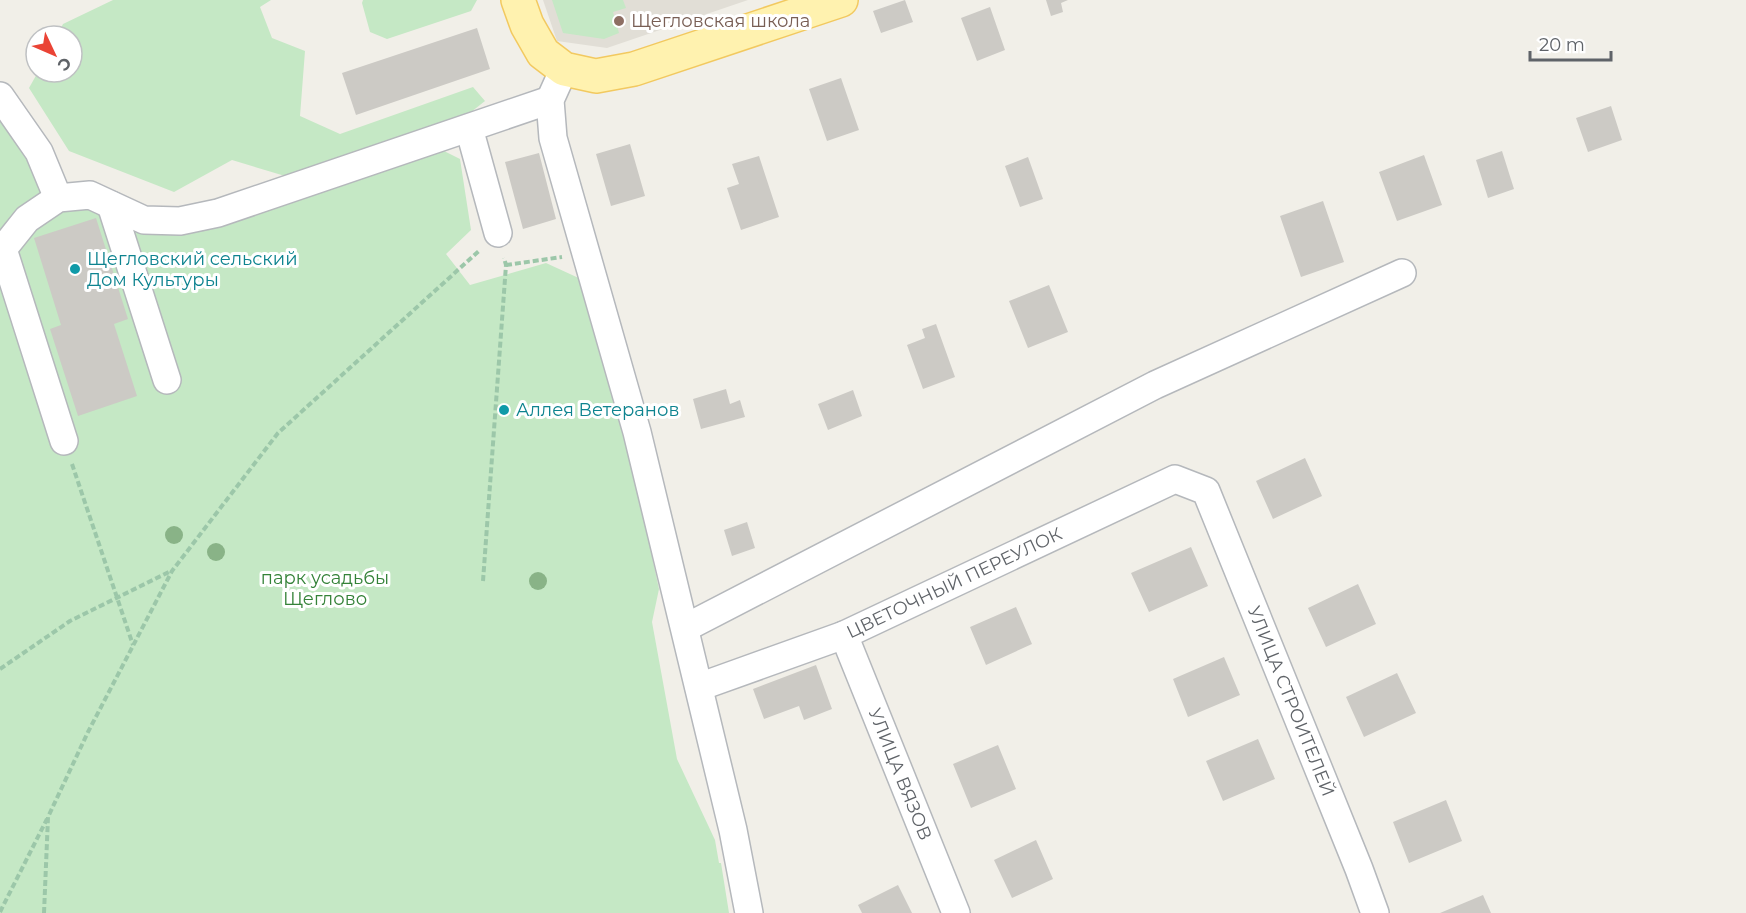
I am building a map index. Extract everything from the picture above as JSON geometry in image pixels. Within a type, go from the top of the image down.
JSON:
[{"type":"main road","points":[[518,0],[527,25],[543,53],[564,69],[596,76],[634,69],[842,0]]},
{"type":"street","points":[[564,69],[550,100],[553,138],[637,432],[733,830],[749,913]]},
{"type":"street","points":[[0,96],[39,152],[58,198]]},
{"type":"street","points":[[64,441],[3,249],[27,219],[58,198],[90,195],[144,220],[180,221],[209,215],[550,100]]},
{"type":"street","points":[[469,128],[498,233]]},
{"type":"street","points":[[111,205],[167,380]]},
{"type":"street","points":[[685,628],[1155,385],[1402,273]]},
{"type":"street","name":"ЦВЕТОЧНЫЙ ПЕРЕУЛОК","points":[[699,687],[844,635],[1175,478],[1206,491]]},
{"type":"street","name":"УЛИЦА СТРОИТЕЛЕЙ","points":[[1206,491],[1375,913]]},
{"type":"street","name":"УЛИЦА ВЯЗОВ","points":[[844,635],[956,913]]},
{"type":"path","points":[[0,912],[88,732],[172,571],[278,433],[498,233],[506,265],[483,581]]},
{"type":"path","points":[[506,265],[586,254]]},
{"type":"path","points":[[64,441],[133,645]]},
{"type":"path","points":[[0,669],[70,621],[172,571]]},
{"type":"path","points":[[44,913],[48,817]]},
{"type":"shaded area","name":"Щегловская школа","points":[[543,0],[748,0],[607,48],[557,41]]},
{"type":"green space","points":[[113,0],[271,0],[260,7],[272,38],[305,51],[300,116],[340,134],[473,87],[485,101],[466,116],[285,176],[232,160],[174,192],[69,151],[29,88],[31,84],[84,84],[84,24],[63,24]]},
{"type":"green space","points":[[363,0],[477,0],[471,11],[387,39],[370,32]]},
{"type":"green space","points":[[552,0],[623,0],[626,8],[613,12],[619,33],[604,39],[563,33]]},
{"type":"green space","name":"парк усадьбы Щеглово","points":[[0,116],[80,204],[137,232],[178,234],[374,175],[440,149],[460,159],[471,230],[446,254],[470,285],[546,263],[583,280],[626,434],[659,589],[652,622],[677,759],[715,840],[729,913],[0,913]]},
{"type":"building","points":[[905,0],[913,22],[881,33],[873,11]]},
{"type":"building","points":[[1046,0],[1068,0],[1061,3],[1063,12],[1051,16]]},
{"type":"building","points":[[990,7],[1005,50],[977,61],[961,18]]},
{"type":"building","points":[[477,28],[490,69],[356,115],[342,73]]},
{"type":"building","points":[[841,78],[859,130],[827,141],[809,89]]},
{"type":"building","points":[[1611,106],[1622,140],[1588,152],[1576,118]]},
{"type":"building","points":[[630,144],[645,196],[611,206],[596,154]]},
{"type":"building","points":[[1502,151],[1514,189],[1488,198],[1476,160]]},
{"type":"building","points":[[539,153],[556,219],[523,229],[505,162]]},
{"type":"building","points":[[1424,155],[1442,205],[1397,221],[1379,172]]},
{"type":"building","points":[[759,156],[779,217],[741,230],[727,188],[739,184],[732,164]]},
{"type":"building","points":[[1028,157],[1043,199],[1020,207],[1005,166]]},
{"type":"building","points":[[1323,201],[1344,262],[1301,277],[1280,216]]},
{"type":"building","points":[[96,218],[128,319],[114,324],[137,396],[78,416],[50,329],[61,325],[34,238]]},
{"type":"building","points":[[1049,285],[1068,332],[1028,348],[1009,301]]},
{"type":"building","points":[[936,324],[955,377],[923,389],[907,345],[925,338],[922,329]]},
{"type":"building","points":[[726,389],[730,404],[740,400],[745,417],[701,429],[693,399]]},
{"type":"building","points":[[853,390],[862,416],[828,430],[818,404]]},
{"type":"building","points":[[1305,458],[1322,496],[1273,519],[1256,481]]},
{"type":"building","points":[[747,522],[755,548],[732,556],[724,530]]},
{"type":"building","points":[[1191,547],[1208,586],[1149,612],[1131,573]]},
{"type":"building","points":[[1358,584],[1376,624],[1326,647],[1308,608]]},
{"type":"building","points":[[1016,607],[1032,644],[986,665],[970,627]]},
{"type":"building","points":[[1224,657],[1240,695],[1188,717],[1173,679]]},
{"type":"building","points":[[816,665],[832,709],[804,720],[799,706],[764,719],[753,689]]},
{"type":"building","points":[[1397,673],[1416,713],[1364,737],[1346,697]]},
{"type":"building","points":[[1258,739],[1275,779],[1223,801],[1206,761]]},
{"type":"building","points":[[998,745],[1016,789],[971,808],[953,764]]},
{"type":"building","points":[[1446,800],[1462,841],[1409,863],[1393,822]]},
{"type":"building","points":[[1036,840],[1053,879],[1012,898],[994,860]]},
{"type":"building","points":[[898,885],[912,913],[862,913],[858,905]]},
{"type":"building","points":[[1483,895],[1491,913],[1440,913]]},
{"type":"place","name":"Щегловская школа","points":[[619,21]]},
{"type":"place","name":"Щегловский сельский Дом Культуры","points":[[75,269]]},
{"type":"place","name":"Аллея Ветеранов","points":[[504,410]]}]
